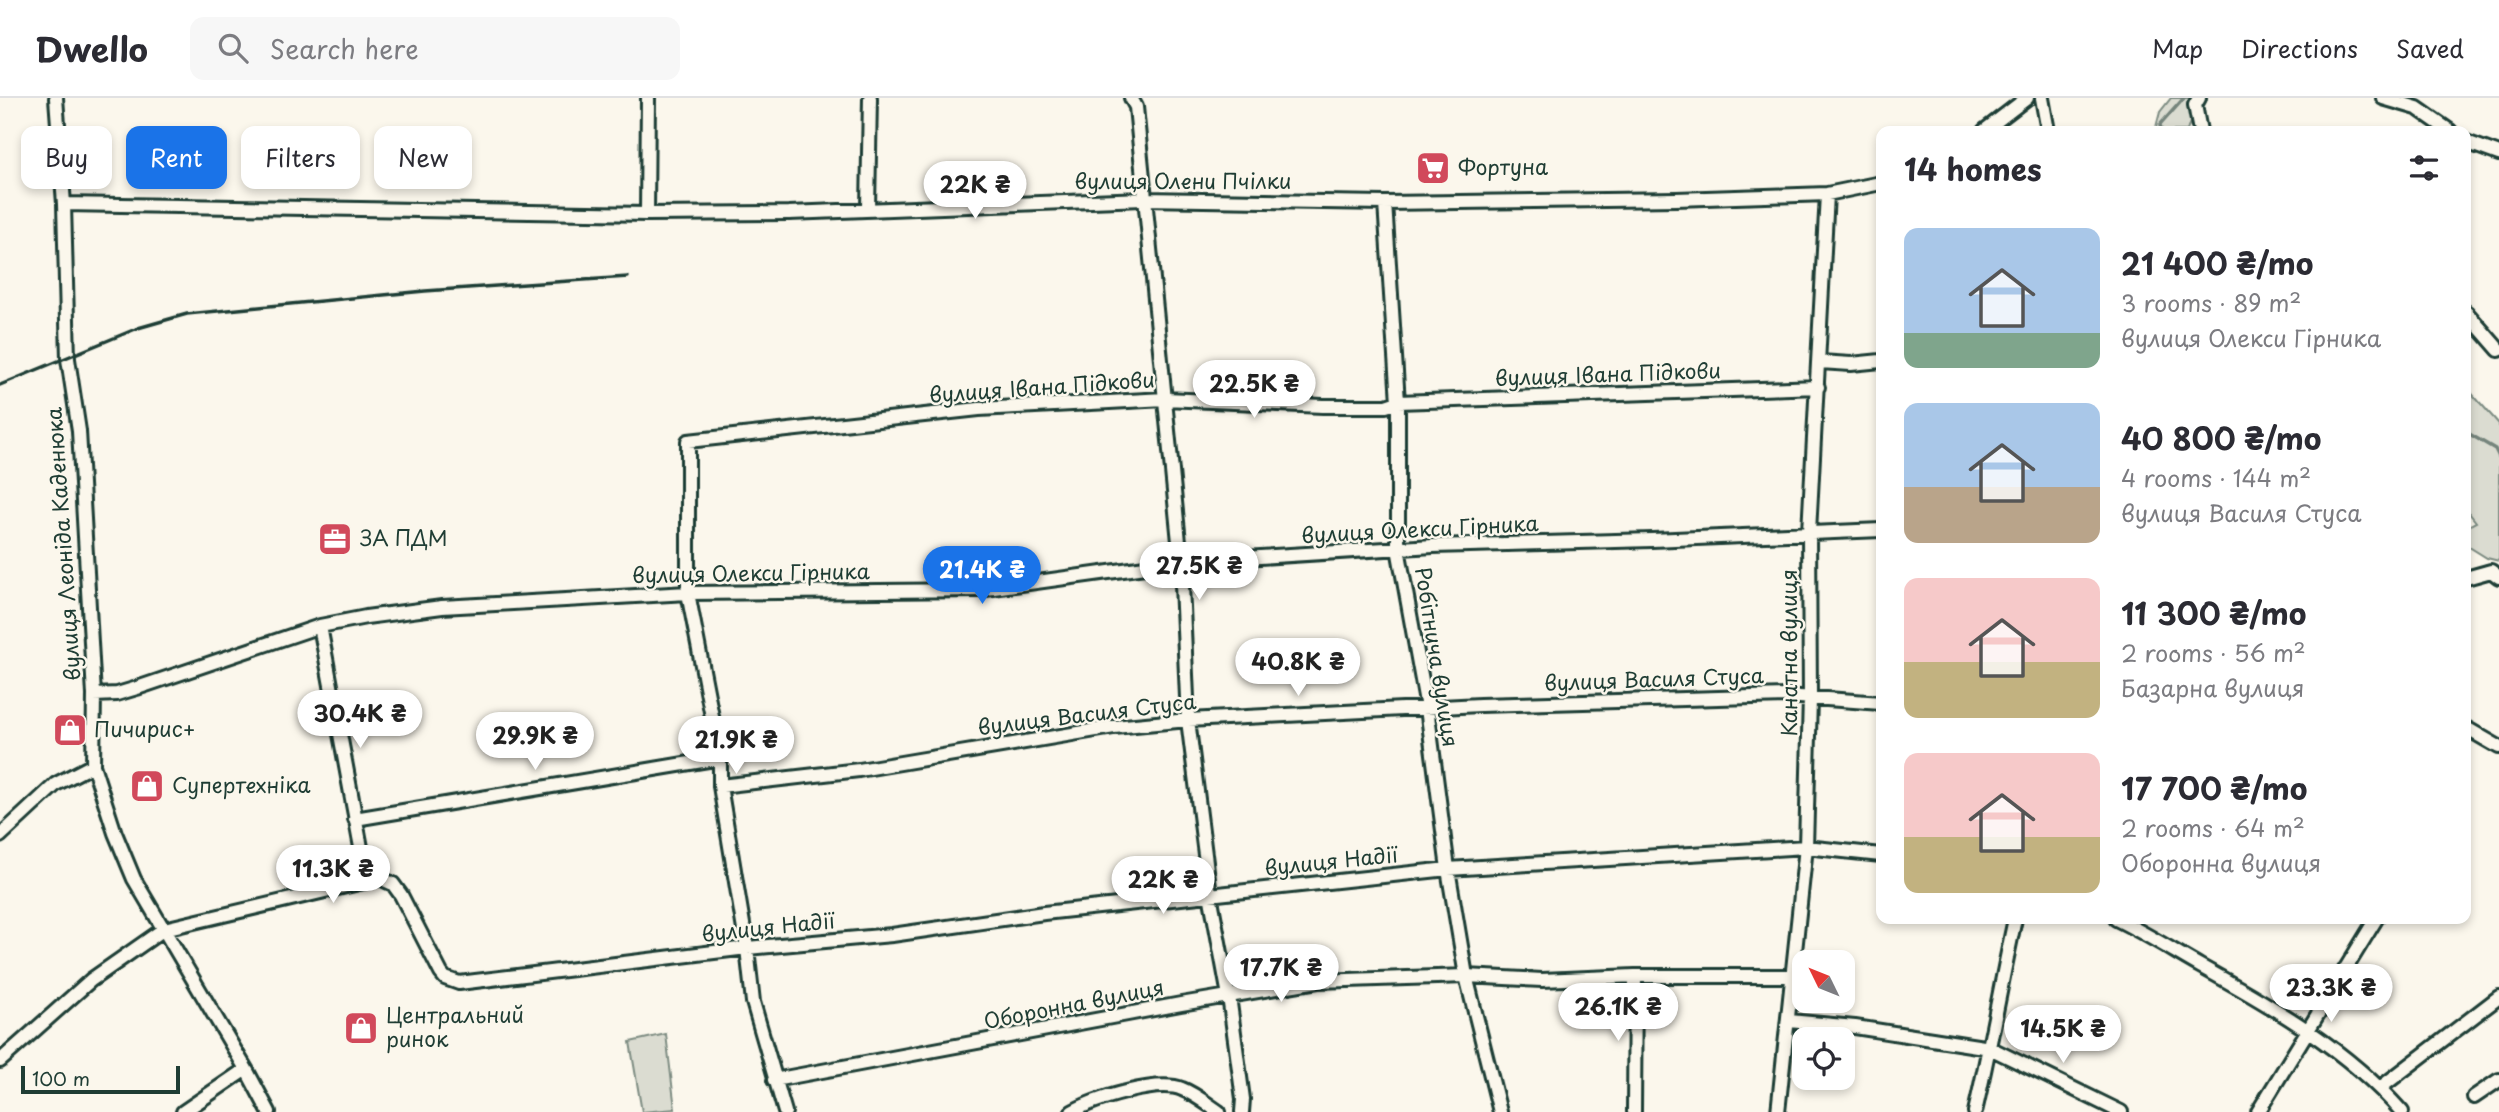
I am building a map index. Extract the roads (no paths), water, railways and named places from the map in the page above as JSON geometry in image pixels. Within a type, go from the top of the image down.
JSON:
[{"type":"street","name":"вулиця Леоніда Каденюка","points":[[56,98],[64,204],[68,359],[79,431],[94,695],[93,765],[115,833],[134,880],[269,1112]]},
{"type":"street","points":[[647,214],[648,98]]},
{"type":"street","points":[[868,208],[870,98]]},
{"type":"street","points":[[1131,98],[1136,107],[1181,562],[1188,720],[1210,894],[1229,996],[1243,1100],[1242,1112]]},
{"type":"street","points":[[1991,126],[2027,98]]},
{"type":"street","points":[[2042,98],[2047,126]]},
{"type":"street","points":[[2199,98],[2195,105],[2199,126]]},
{"type":"street","points":[[2383,98],[2413,103],[2443,126]]},
{"type":"street","points":[[2471,144],[2499,154]]},
{"type":"street","name":"вулиця Олени Пчілки","points":[[64,204],[647,214],[789,213],[1143,198],[1385,203],[1676,199],[1827,194],[1876,184]]},
{"type":"street","name":"Канатна вулиця","points":[[1796,950],[1806,847],[1810,698],[1809,532],[1827,194]]},
{"type":"street","name":"Робітнича вулиця","points":[[1385,203],[1398,402],[1398,548],[1427,708],[1448,869],[1466,975],[1500,1112]]},
{"type":"street","points":[[2471,318],[2499,350]]},
{"type":"street","points":[[1820,362],[1851,364],[1876,362]]},
{"type":"street","name":"вулиця Івана Підкови","points":[[688,593],[688,441],[979,409],[1165,399],[1386,406],[1398,402],[1818,387]]},
{"type":"street","name":"вулиця Олекси Гірника","points":[[94,695],[117,694],[320,626],[442,607],[688,593],[979,590],[1181,562],[1398,548],[1876,530]]},
{"type":"street","points":[[2471,578],[2495,574]]},
{"type":"street","points":[[688,593],[720,758],[719,786],[747,948],[753,1002],[785,1112]]},
{"type":"street","points":[[0,1061],[91,980],[164,929],[367,880],[320,626]]},
{"type":"street","name":"вулиця Василя Стуса","points":[[719,786],[859,770],[1114,727],[1188,720],[1427,708],[1786,696],[1876,704]]},
{"type":"street","points":[[2471,731],[2499,747]]},
{"type":"street","points":[[355,819],[720,758]]},
{"type":"street","points":[[0,836],[57,784],[93,765]]},
{"type":"street","name":"вулиця Надії","points":[[367,880],[380,878],[393,884],[418,927],[435,964],[452,982],[469,982],[747,948],[892,935],[1044,913],[1448,869],[1806,847],[1876,854]]},
{"type":"street","points":[[1975,1112],[2014,924]]},
{"type":"street","points":[[2125,924],[2249,993],[2308,1030],[2366,1074],[2402,1112]]},
{"type":"street","points":[[2258,1112],[2373,924]]},
{"type":"street","name":"Оборонна вулиця","points":[[775,1080],[1318,981],[1466,975],[1542,980],[1635,976],[1792,976]]},
{"type":"street","points":[[1634,1112],[1635,976]]},
{"type":"street","name":"Канатна вулиця","points":[[1778,1112],[1792,987]]},
{"type":"street","points":[[2380,1088],[2499,997]]},
{"type":"street","points":[[1789,1020],[1855,1027],[1990,1048],[2121,1112]]},
{"type":"street","points":[[183,1112],[246,1069]]},
{"type":"street","points":[[2474,1097],[2499,1080]]},
{"type":"street","points":[[1072,1112],[1081,1106],[1119,1094],[1152,1087],[1179,1087],[1219,1112]]},
{"type":"waterway","points":[[2160,126],[2184,98]]},
{"type":"waterway","points":[[2471,435],[2495,449],[2499,457]]},
{"type":"railway","points":[[0,385],[138,328],[187,314],[425,291],[628,277]]},
{"type":"place","name":"Фортуна","points":[[1433,168]]},
{"type":"place","name":"ЗА ПДМ","points":[[335,539]]},
{"type":"place","name":"Пичирис+","points":[[70,730]]},
{"type":"place","name":"Супертехніка","points":[[147,786]]},
{"type":"place","name":"Центральний ринок","points":[[361,1028]]}]
